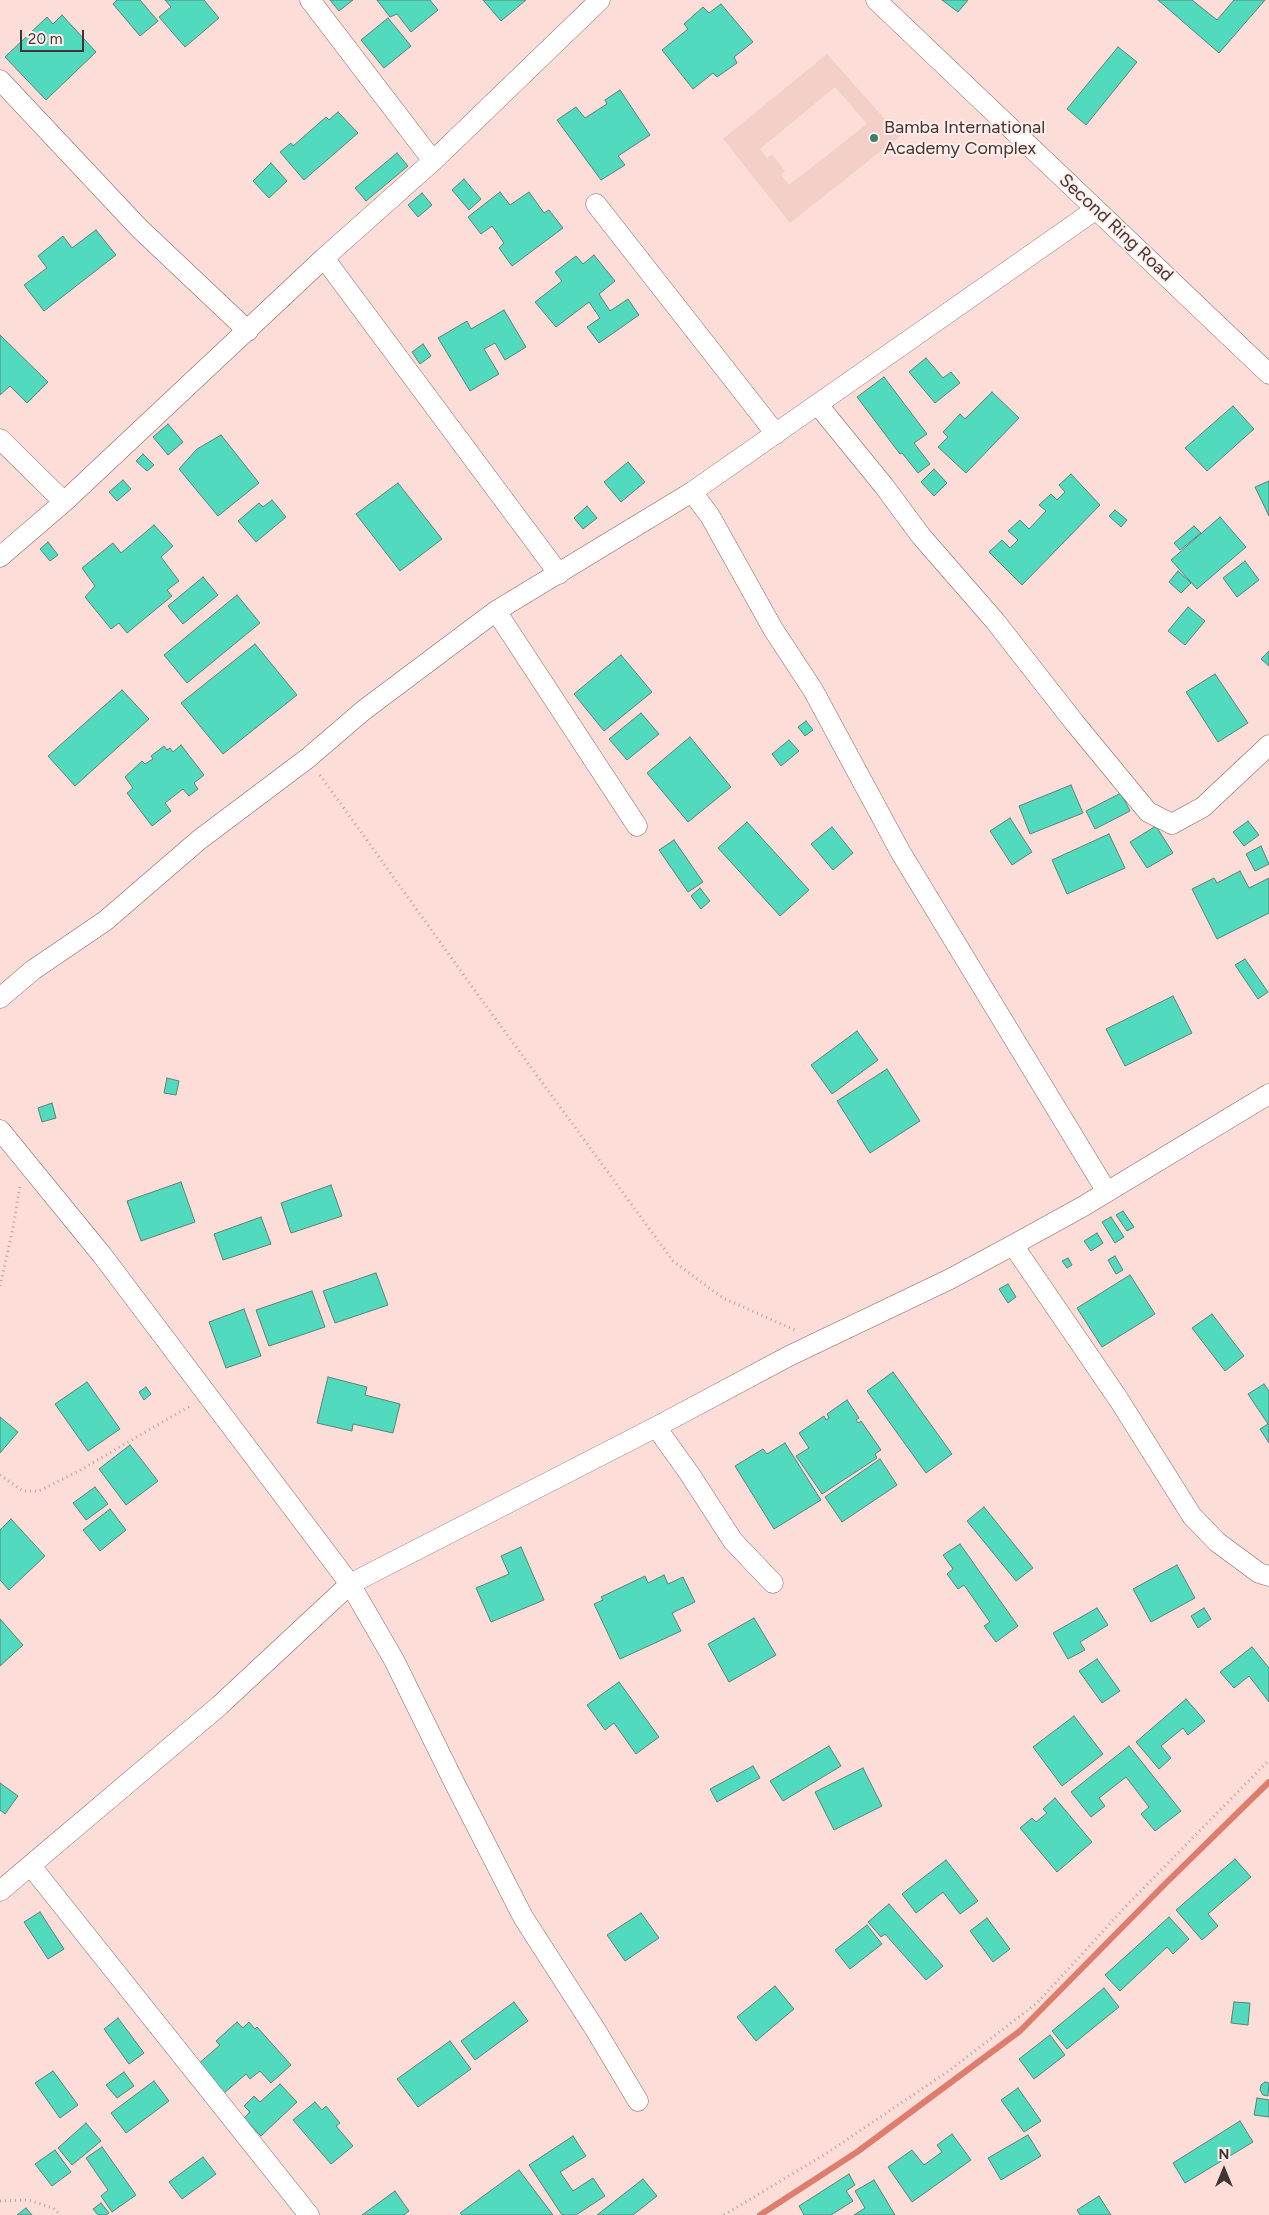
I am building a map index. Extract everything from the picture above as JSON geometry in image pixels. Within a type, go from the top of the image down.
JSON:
[{"type":"street","points":[[310,0],[433,161]]},
{"type":"street","points":[[0,556],[64,502],[324,258],[433,161],[600,0]]},
{"type":"street","name":"Second Ring Road","points":[[876,0],[1095,210],[1196,302],[1269,374]]},
{"type":"street","points":[[0,80],[140,228],[248,331]]},
{"type":"street","points":[[596,204],[776,434]]},
{"type":"street","points":[[0,998],[33,970],[105,921],[199,840],[308,758],[364,710],[496,611],[692,492],[1095,210]]},
{"type":"street","points":[[324,258],[559,574]]},
{"type":"street","points":[[818,405],[922,536],[995,621],[1148,812],[1172,824],[1203,807],[1269,744]]},
{"type":"street","points":[[0,439],[64,502]]},
{"type":"street","points":[[692,492],[710,516],[764,614],[813,690],[901,853],[1107,1192]]},
{"type":"street","points":[[496,611],[637,826]]},
{"type":"street","points":[[0,1891],[32,1866],[219,1706],[350,1584],[656,1427],[739,1382],[1013,1245],[1107,1192],[1269,1094]]},
{"type":"street","points":[[0,1130],[102,1255],[350,1584],[394,1660],[523,1917],[595,2029],[638,2101]]},
{"type":"street","points":[[1013,1245],[1119,1400],[1192,1516],[1217,1542],[1259,1573],[1269,1576]]},
{"type":"street","points":[[656,1427],[690,1473],[733,1541],[773,1584]]},
{"type":"street","points":[[32,1866],[309,2215]]},
{"type":"path","points":[[308,758],[481,999],[673,1261],[723,1298],[787,1327],[824,1340]]},
{"type":"path","points":[[0,1286],[26,1161]]},
{"type":"path","points":[[0,1475],[23,1491],[40,1491],[77,1472],[208,1395]]},
{"type":"path","points":[[724,2215],[827,2154],[950,2070],[1037,2003],[1128,1904],[1269,1760]]},
{"type":"path","points":[[0,2201],[28,2200],[53,2208],[60,2215]]},
{"type":"shaded area","name":"Bamba International Academy Complex","points":[[827,54],[900,136],[790,223],[723,139]],"holes":[[[835,87],[867,124],[789,185],[781,175],[785,171],[772,154],[767,158],[760,149]]]},
{"type":"building","points":[[117,0],[140,0],[158,21],[140,36],[113,4]]},
{"type":"building","points":[[165,0],[204,0],[219,18],[185,47],[159,17],[171,7]]},
{"type":"building","points":[[330,0],[353,0],[339,11]]},
{"type":"building","points":[[377,0],[430,0],[438,10],[411,32],[397,14],[390,17]]},
{"type":"building","points":[[483,0],[526,0],[501,21]]},
{"type":"building","points":[[942,0],[968,0],[958,12]]},
{"type":"building","points":[[1158,0],[1192,0],[1217,20],[1234,0],[1265,0],[1219,53]]},
{"type":"building","points":[[721,4],[753,42],[734,57],[737,63],[717,77],[713,73],[693,89],[662,50],[688,29],[684,24],[703,7],[709,13]]},
{"type":"building","points":[[62,15],[96,52],[46,100],[5,57],[47,17],[53,24]]},
{"type":"building","points":[[388,18],[411,46],[384,68],[361,40]]},
{"type":"building","points":[[1118,47],[1137,62],[1086,125],[1067,109]]},
{"type":"building","points":[[620,90],[650,135],[618,156],[625,165],[601,180],[557,120],[576,107],[585,118],[607,104],[605,100]]},
{"type":"building","points":[[338,112],[358,133],[304,180],[280,152],[291,143],[293,146],[326,117],[329,120]]},
{"type":"building","points":[[397,153],[408,166],[366,201],[355,188]]},
{"type":"building","points":[[271,163],[287,181],[269,198],[253,181]]},
{"type":"building","points":[[464,179],[481,199],[469,210],[452,190]]},
{"type":"building","points":[[500,192],[510,205],[529,192],[544,213],[549,210],[563,228],[512,266],[499,248],[504,243],[492,226],[481,234],[468,217]]},
{"type":"building","points":[[422,193],[432,205],[418,217],[408,205]]},
{"type":"building","points":[[96,230],[116,255],[44,311],[24,285],[47,268],[38,256],[63,236],[72,248]]},
{"type":"building","points":[[594,255],[615,281],[599,294],[610,311],[628,299],[639,315],[599,343],[587,327],[600,318],[589,302],[556,327],[535,302],[562,281],[555,272],[576,256],[583,264]]},
{"type":"building","points":[[504,310],[526,347],[505,360],[495,343],[484,349],[499,374],[470,391],[438,338],[467,321],[471,329]]},
{"type":"building","points":[[0,335],[48,382],[27,403],[10,386],[0,395]]},
{"type":"building","points":[[423,344],[431,356],[420,364],[412,352]]},
{"type":"building","points":[[926,358],[943,378],[951,372],[960,383],[935,403],[909,372]]},
{"type":"building","points":[[884,377],[927,434],[914,443],[930,464],[918,473],[902,453],[900,454],[857,397]]},
{"type":"building","points":[[992,392],[1019,418],[966,473],[938,447],[948,437],[943,432],[960,414],[965,419]]},
{"type":"building","points":[[1233,406],[1254,429],[1207,471],[1185,448]]},
{"type":"building","points":[[168,424],[183,442],[168,455],[153,437]]},
{"type":"building","points":[[221,435],[259,483],[218,516],[179,469],[197,449]]},
{"type":"building","points":[[143,454],[154,465],[147,471],[136,461]]},
{"type":"building","points":[[628,462],[645,482],[621,502],[604,482]]},
{"type":"building","points":[[934,469],[947,483],[934,496],[921,482]]},
{"type":"building","points":[[1071,474],[1100,505],[1022,585],[989,552],[1002,540],[1010,548],[1018,540],[1008,531],[1020,520],[1029,529],[1046,511],[1039,505],[1051,494],[1057,500],[1065,492],[1059,485]]},
{"type":"building","points":[[123,480],[131,489],[117,501],[109,492]]},
{"type":"building","points":[[1269,481],[1269,516],[1255,487]]},
{"type":"building","points":[[398,483],[442,539],[400,571],[356,514]]},
{"type":"building","points":[[272,500],[286,517],[256,542],[238,521],[259,503],[263,507]]},
{"type":"building","points":[[587,506],[597,518],[583,529],[574,518]]},
{"type":"building","points":[[1115,510],[1127,520],[1121,527],[1109,516]]},
{"type":"building","points":[[1220,517],[1246,547],[1197,589],[1171,560]]},
{"type":"building","points":[[154,525],[173,546],[161,557],[179,581],[167,590],[172,596],[127,633],[119,623],[111,629],[85,597],[95,586],[82,568],[113,543],[121,553]]},
{"type":"building","points":[[1194,526],[1201,533],[1180,550],[1174,543]]},
{"type":"building","points":[[48,542],[58,555],[50,561],[40,549]]},
{"type":"building","points":[[1245,561],[1259,580],[1237,597],[1223,578]]},
{"type":"building","points":[[1178,571],[1191,583],[1181,593],[1169,582]]},
{"type":"building","points":[[203,577],[218,595],[183,624],[168,606]]},
{"type":"building","points":[[237,595],[260,623],[187,683],[164,655]]},
{"type":"building","points":[[1188,607],[1205,621],[1185,645],[1168,631]]},
{"type":"building","points":[[255,644],[297,695],[223,754],[181,703]]},
{"type":"building","points":[[1269,651],[1269,666],[1261,659]]},
{"type":"building","points":[[621,655],[652,692],[604,731],[574,694]]},
{"type":"building","points":[[1215,674],[1248,723],[1218,742],[1186,692]]},
{"type":"building","points":[[122,690],[149,719],[75,786],[48,756]]},
{"type":"building","points":[[641,713],[659,734],[627,760],[609,739]]},
{"type":"building","points":[[806,721],[813,730],[805,736],[798,727]]},
{"type":"building","points":[[690,737],[731,787],[688,822],[647,773]]},
{"type":"building","points":[[789,740],[799,751],[781,766],[772,754]]},
{"type":"building","points":[[181,745],[204,775],[194,783],[198,789],[189,796],[183,789],[165,803],[171,811],[152,826],[127,793],[133,788],[125,777],[142,761],[145,764],[153,759],[151,756],[164,746],[167,750],[170,748],[173,752]]},
{"type":"building","points":[[1071,785],[1083,813],[1030,834],[1019,806]]},
{"type":"building","points":[[1121,793],[1130,811],[1095,829],[1086,811]]},
{"type":"building","points":[[1010,818],[1032,852],[1012,865],[990,831]]},
{"type":"building","points":[[1248,821],[1259,835],[1244,846],[1233,832]]},
{"type":"building","points":[[747,822],[809,890],[780,916],[718,848]]},
{"type":"building","points":[[1156,826],[1173,853],[1147,868],[1130,842]]},
{"type":"building","points":[[832,827],[853,853],[833,870],[811,844]]},
{"type":"building","points":[[1109,834],[1125,868],[1067,894],[1052,860]]},
{"type":"building","points":[[674,840],[703,882],[688,892],[659,850]]},
{"type":"building","points":[[1261,846],[1269,864],[1255,871],[1246,854]]},
{"type":"building","points":[[1240,871],[1249,888],[1269,878],[1269,913],[1217,939],[1192,889],[1214,878],[1217,883]]},
{"type":"building","points":[[700,888],[710,901],[701,909],[691,896]]},
{"type":"building","points":[[1245,959],[1268,992],[1258,999],[1235,965]]},
{"type":"building","points":[[1173,996],[1192,1033],[1125,1066],[1106,1029]]},
{"type":"building","points":[[857,1031],[878,1060],[832,1094],[811,1065]]},
{"type":"building","points":[[887,1069],[920,1121],[870,1153],[837,1101]]},
{"type":"building","points":[[167,1078],[179,1081],[176,1095],[164,1093]]},
{"type":"building","points":[[52,1103],[56,1118],[42,1122],[38,1108]]},
{"type":"building","points":[[181,1182],[195,1222],[141,1241],[127,1201]]},
{"type":"building","points":[[331,1185],[342,1216],[291,1233],[281,1203]]},
{"type":"building","points":[[1123,1211],[1134,1227],[1127,1231],[1116,1215]]},
{"type":"building","points":[[261,1217],[271,1244],[223,1260],[214,1234]]},
{"type":"building","points":[[1111,1217],[1124,1237],[1115,1243],[1102,1222]]},
{"type":"building","points":[[1097,1233],[1103,1243],[1091,1251],[1084,1241]]},
{"type":"building","points":[[1115,1256],[1123,1270],[1116,1274],[1108,1260]]},
{"type":"building","points":[[1068,1258],[1072,1265],[1067,1268],[1062,1261]]},
{"type":"building","points":[[376,1273],[388,1305],[335,1323],[323,1291]]},
{"type":"building","points":[[1130,1275],[1155,1314],[1102,1347],[1077,1308]]},
{"type":"building","points":[[1008,1284],[1016,1297],[1008,1303],[999,1289]]},
{"type":"building","points":[[312,1291],[325,1327],[269,1346],[256,1310]]},
{"type":"building","points":[[244,1309],[261,1356],[226,1368],[209,1322]]},
{"type":"building","points":[[1212,1314],[1244,1356],[1225,1371],[1192,1328]]},
{"type":"building","points":[[893,1372],[952,1454],[926,1473],[867,1391]]},
{"type":"building","points":[[328,1377],[367,1387],[365,1395],[400,1404],[393,1433],[353,1424],[352,1431],[317,1423]]},
{"type":"building","points":[[87,1382],[120,1429],[88,1451],[55,1404]]},
{"type":"building","points":[[1264,1384],[1269,1391],[1269,1443],[1260,1429],[1268,1424],[1248,1394]]},
{"type":"building","points":[[146,1387],[151,1394],[144,1400],[139,1392]]},
{"type":"building","points":[[847,1400],[859,1418],[856,1420],[858,1423],[861,1421],[881,1450],[875,1454],[877,1458],[822,1494],[796,1456],[809,1448],[799,1433],[824,1416],[826,1420],[829,1418],[827,1414]]},
{"type":"building","points":[[0,1417],[18,1432],[0,1453]]},
{"type":"building","points":[[785,1443],[821,1500],[774,1529],[735,1466],[763,1449],[767,1454]]},
{"type":"building","points":[[130,1445],[158,1481],[126,1505],[99,1469]]},
{"type":"building","points":[[880,1459],[897,1485],[842,1522],[825,1497]]},
{"type":"building","points":[[95,1487],[108,1504],[86,1520],[73,1503]]},
{"type":"building","points":[[984,1507],[1033,1568],[1016,1581],[967,1521]]},
{"type":"building","points":[[110,1509],[126,1530],[100,1551],[83,1530]]},
{"type":"building","points":[[11,1519],[45,1556],[9,1590],[0,1580],[0,1530]]},
{"type":"building","points":[[960,1544],[1018,1626],[996,1642],[984,1626],[990,1622],[964,1585],[958,1589],[947,1574],[953,1569],[943,1555]]},
{"type":"building","points":[[521,1547],[544,1600],[491,1622],[476,1588],[509,1574],[501,1556]]},
{"type":"building","points":[[1177,1565],[1195,1598],[1151,1622],[1133,1589]]},
{"type":"building","points":[[664,1575],[668,1584],[683,1577],[695,1602],[672,1613],[681,1631],[620,1659],[594,1604],[603,1600],[601,1597],[645,1576],[648,1583]]},
{"type":"building","points":[[1097,1608],[1108,1625],[1080,1642],[1085,1650],[1068,1659],[1053,1633]]},
{"type":"building","points":[[1204,1608],[1211,1619],[1198,1628],[1191,1616]]},
{"type":"building","points":[[754,1618],[776,1655],[729,1682],[708,1644]]},
{"type":"building","points":[[0,1619],[23,1645],[0,1666]]},
{"type":"building","points":[[1252,1647],[1269,1668],[1269,1702],[1249,1676],[1234,1688],[1220,1672]]},
{"type":"building","points":[[1097,1659],[1120,1691],[1102,1703],[1079,1671]]},
{"type":"building","points":[[619,1682],[659,1737],[636,1754],[614,1723],[605,1730],[587,1705]]},
{"type":"building","points":[[1186,1699],[1205,1721],[1188,1735],[1183,1728],[1161,1746],[1171,1758],[1159,1769],[1136,1742]]},
{"type":"building","points":[[1074,1716],[1103,1754],[1062,1786],[1033,1747]]},
{"type":"building","points":[[829,1746],[841,1766],[783,1801],[770,1781]]},
{"type":"building","points":[[1129,1746],[1181,1811],[1155,1831],[1141,1814],[1149,1807],[1126,1777],[1099,1798],[1105,1806],[1091,1817],[1071,1792]]},
{"type":"building","points":[[753,1766],[760,1778],[717,1802],[710,1789]]},
{"type":"building","points":[[863,1768],[882,1806],[834,1830],[815,1792]]},
{"type":"building","points":[[0,1783],[18,1796],[5,1814],[0,1810]]},
{"type":"building","points":[[1055,1798],[1092,1842],[1057,1872],[1020,1828],[1032,1818],[1036,1822],[1047,1813],[1043,1809]]},
{"type":"building","points":[[1235,1859],[1251,1877],[1208,1914],[1218,1926],[1202,1940],[1176,1910]]},
{"type":"building","points":[[946,1860],[978,1901],[960,1914],[943,1892],[916,1913],[902,1894]]},
{"type":"building","points":[[889,1904],[943,1966],[926,1980],[885,1934],[881,1937],[868,1922]]},
{"type":"building","points":[[40,1912],[64,1949],[48,1959],[24,1922]]},
{"type":"building","points":[[641,1913],[659,1938],[625,1961],[607,1935]]},
{"type":"building","points":[[1169,1917],[1189,1939],[1173,1954],[1167,1947],[1120,1991],[1105,1975]]},
{"type":"building","points":[[987,1918],[1010,1949],[993,1962],[970,1931]]},
{"type":"building","points":[[867,1925],[882,1944],[850,1969],[835,1950]]},
{"type":"building","points":[[775,1986],[794,2009],[756,2041],[737,2017]]},
{"type":"building","points":[[1104,1988],[1119,2007],[1067,2049],[1052,2031]]},
{"type":"building","points":[[514,2002],[528,2021],[475,2060],[461,2041]]},
{"type":"building","points":[[1234,2002],[1250,2003],[1248,2025],[1231,2023]]},
{"type":"building","points":[[118,2018],[144,2053],[129,2064],[104,2029]]},
{"type":"building","points":[[237,2022],[243,2028],[249,2022],[255,2029],[257,2027],[291,2065],[271,2083],[260,2071],[250,2079],[246,2074],[223,2094],[197,2065],[220,2045],[216,2041]]},
{"type":"building","points":[[1050,2035],[1065,2055],[1034,2079],[1019,2059]]},
{"type":"building","points":[[450,2041],[471,2069],[418,2107],[397,2079]]},
{"type":"building","points":[[53,2071],[78,2105],[60,2118],[35,2083]]},
{"type":"building","points":[[124,2072],[134,2086],[117,2098],[106,2085]]},
{"type":"building","points":[[154,2081],[169,2101],[126,2133],[111,2113]]},
{"type":"building","points":[[1265,2082],[1269,2083],[1268,2096],[1263,2095],[1260,2090],[1261,2085]]},
{"type":"building","points":[[280,2084],[297,2102],[261,2136],[244,2118],[250,2112],[244,2106],[254,2096],[260,2102]]},
{"type":"building","points":[[1018,2088],[1041,2121],[1024,2132],[1001,2100]]},
{"type":"building","points":[[1257,2098],[1269,2100],[1269,2117],[1254,2115]]},
{"type":"building","points":[[315,2102],[322,2110],[326,2106],[340,2123],[336,2126],[353,2146],[331,2164],[293,2120]]},
{"type":"building","points":[[1240,2121],[1253,2142],[1185,2183],[1173,2163]]},
{"type":"building","points":[[86,2123],[101,2141],[72,2165],[58,2148]]},
{"type":"building","points":[[952,2134],[971,2160],[912,2202],[888,2167],[912,2150],[924,2165],[942,2152],[937,2145]]},
{"type":"building","points":[[1028,2135],[1041,2156],[1001,2180],[988,2158]]},
{"type":"building","points":[[573,2136],[586,2156],[560,2172],[573,2191],[593,2178],[605,2196],[576,2215],[562,2215],[529,2165]]},
{"type":"building","points":[[102,2147],[136,2195],[112,2212],[101,2196],[108,2190],[86,2158]]},
{"type":"building","points":[[55,2150],[71,2172],[52,2186],[35,2164]]},
{"type":"building","points":[[203,2157],[216,2174],[182,2199],[169,2182]]},
{"type":"building","points":[[519,2170],[553,2215],[462,2215],[460,2213]]},
{"type":"building","points":[[849,2174],[855,2185],[846,2191],[853,2201],[831,2215],[804,2215],[799,2206]]},
{"type":"building","points":[[643,2179],[657,2196],[633,2215],[597,2215]]},
{"type":"building","points":[[874,2180],[895,2215],[854,2215],[865,2208],[855,2191]]},
{"type":"building","points":[[395,2191],[409,2211],[404,2215],[362,2215]]},
{"type":"building","points":[[1099,2196],[1111,2215],[1080,2215],[1077,2210]]},
{"type":"building","points":[[101,2203],[109,2213],[106,2215],[98,2215],[93,2209]]},
{"type":"building","points":[[26,2208],[32,2215],[17,2215]]},
{"type":"waterway","points":[[760,2215],[857,2152],[1020,2031],[1269,1782]]},
{"type":"place","name":"Bamba International Academy Complex","points":[[874,138]]}]
